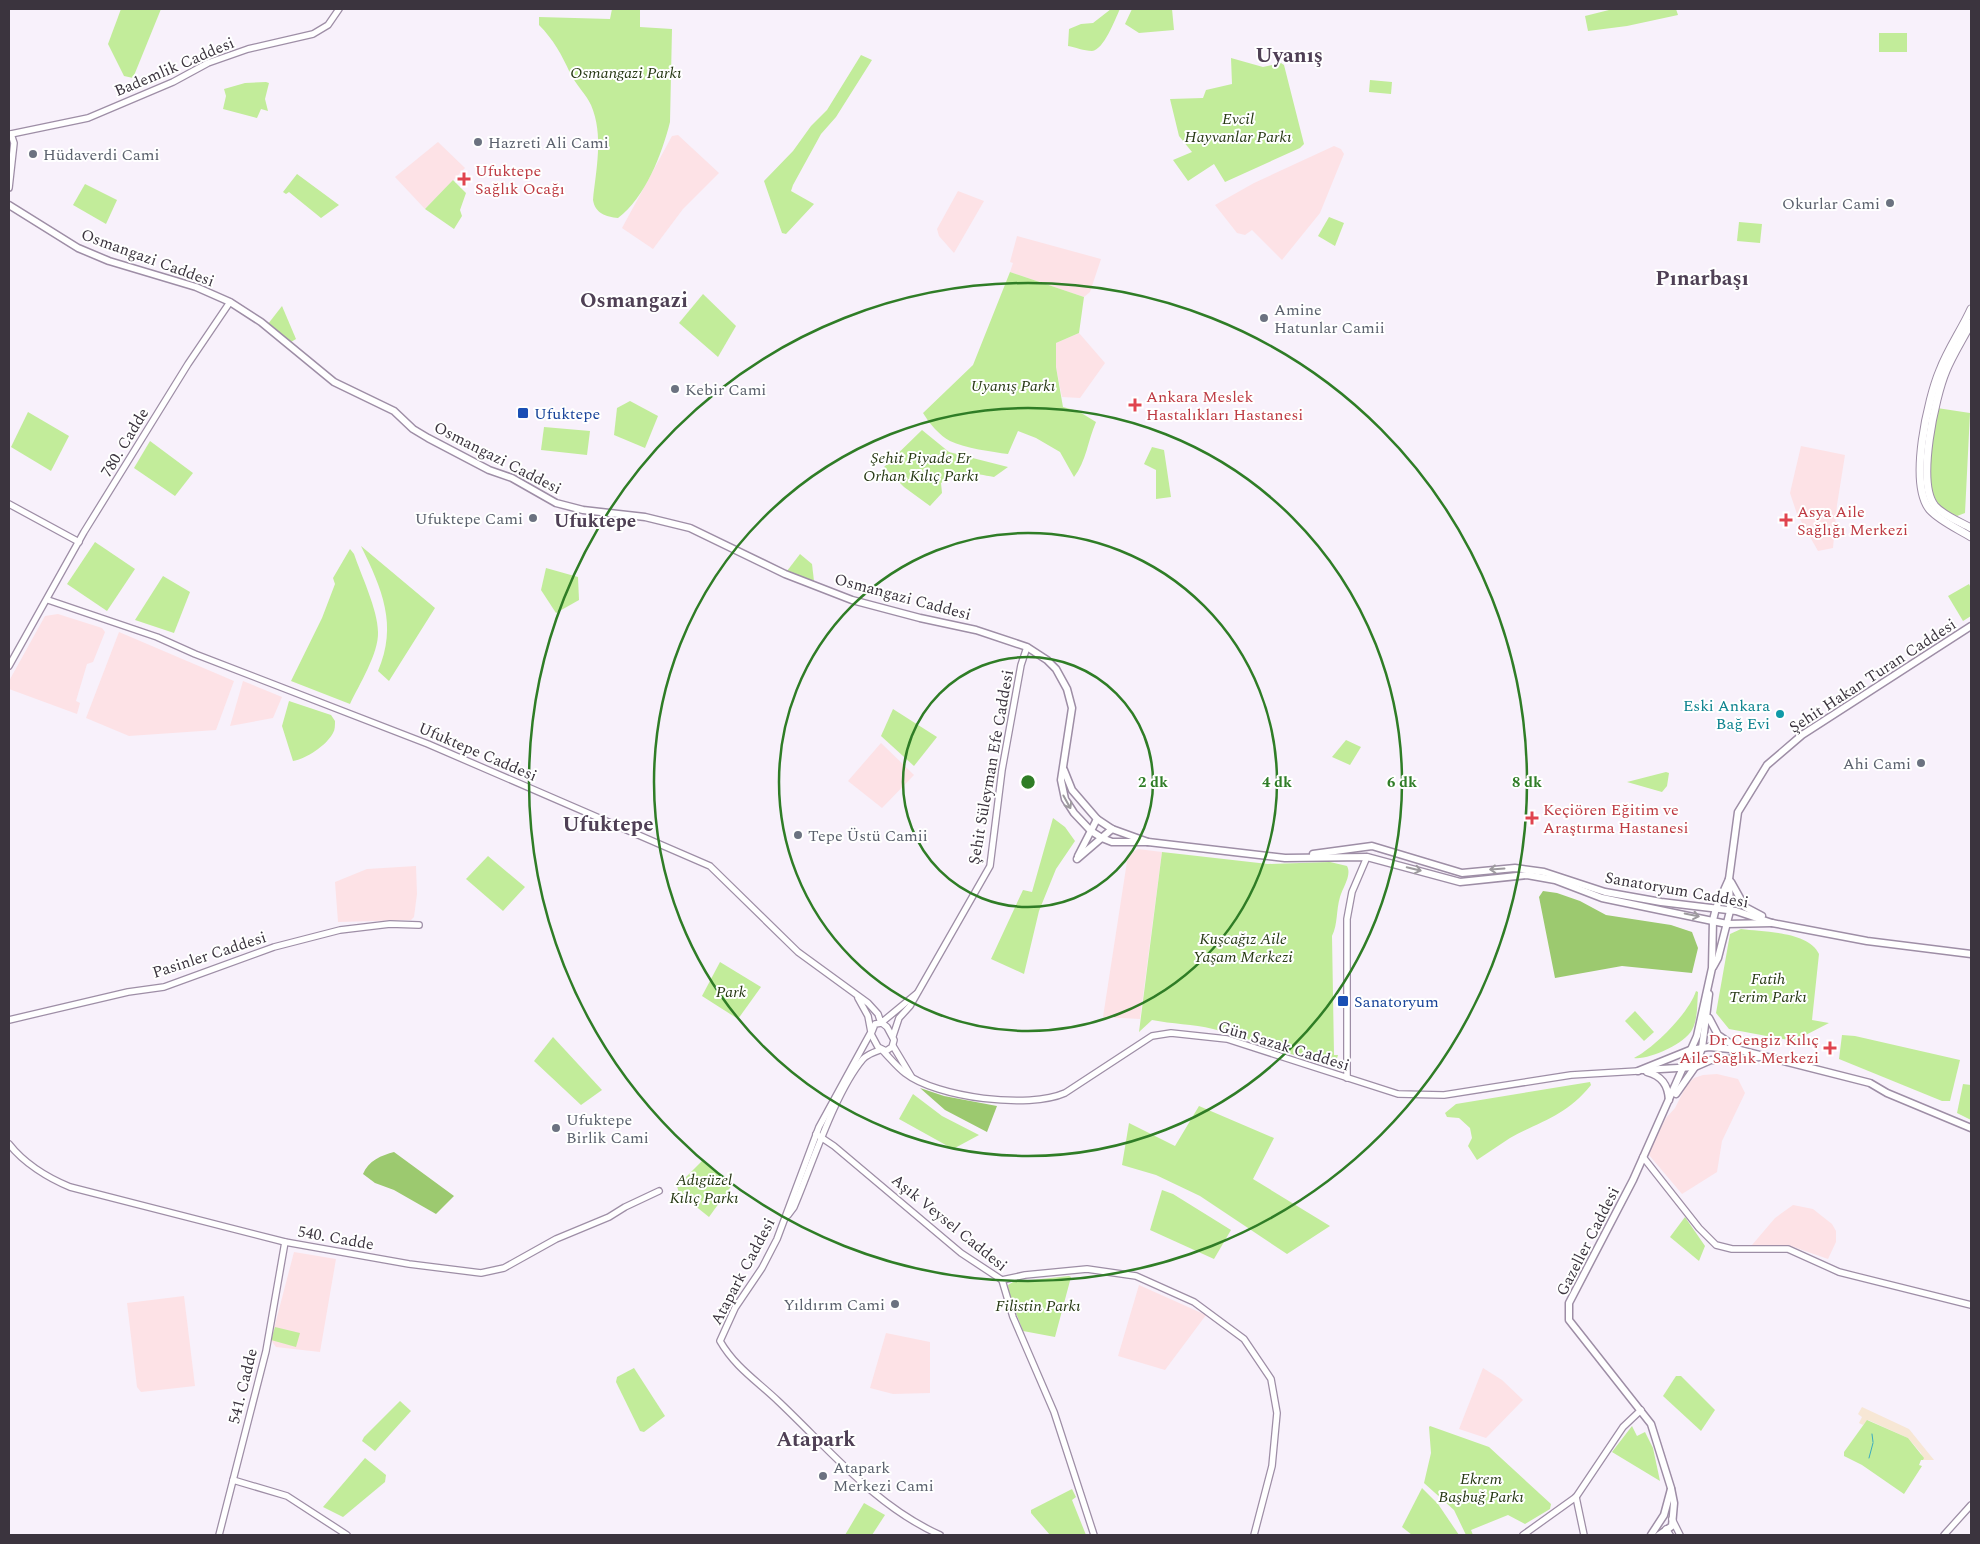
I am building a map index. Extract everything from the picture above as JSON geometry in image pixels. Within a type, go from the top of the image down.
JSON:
[{"type":"main road","name":"Osmangazi Caddesi","points":[[9,204],[78,248],[109,261],[196,287],[230,302],[261,322],[334,382],[394,411],[413,429],[428,438],[489,470],[512,478],[556,503],[583,510],[645,517],[690,528],[785,574],[852,600],[920,618],[976,630],[1027,647],[1048,660],[1056,669],[1067,689],[1072,708],[1063,766]]},
{"type":"main road","points":[[1971,309],[1940,367],[1922,448],[1920,487],[1930,509],[1971,537]]},
{"type":"main road","points":[[1971,323],[1933,394],[1926,486],[1934,505],[1971,528]]},
{"type":"main road","name":"Şehit Hakan Turan Caddesi","points":[[1729,879],[1738,812],[1767,765],[1802,734],[1971,626]]},
{"type":"main road","name":"Sanatoryum Caddesi","points":[[1063,766],[1072,790],[1097,818],[1112,829],[1148,842]]},
{"type":"main road","name":"Sanatoryum Caddesi","points":[[1063,766],[1061,786],[1065,799],[1074,813],[1091,831],[1112,842],[1148,842],[1285,858],[1367,857],[1460,882],[1526,875],[1545,878],[1602,898],[1727,924],[1772,923]]},
{"type":"main road","points":[[1097,818],[1076,859],[1112,829]]},
{"type":"main road","name":"Sanatoryum Caddesi","points":[[1285,858],[1372,846],[1462,874],[1515,868],[1544,872],[1606,892],[1661,902],[1716,908],[1772,923],[1867,941],[1971,954]]},
{"type":"main road","points":[[1712,968],[1713,920],[1716,908],[1729,879]]},
{"type":"main road","points":[[1712,968],[1718,958],[1730,911],[1729,879]]},
{"type":"main road","points":[[1729,879],[1745,907],[1772,923]]},
{"type":"main road","name":"Gazeller Caddesi","points":[[1672,1519],[1674,1503],[1672,1488],[1651,1424],[1588,1346],[1569,1320],[1568,1312],[1569,1303],[1633,1180],[1669,1103],[1697,1036],[1712,968]]},
{"type":"main road","name":"Gazeller Caddesi","points":[[1669,1103],[1695,1067],[1702,1048],[1708,1011],[1708,991]]},
{"type":"main road","points":[[1708,1011],[1712,1026],[1718,1035],[1740,1050]]},
{"type":"main road","name":"Gün Sazak Caddesi","points":[[1638,1071],[1690,1050],[1702,1048],[1740,1050],[1870,1083],[1887,1093],[1971,1128]]},
{"type":"main road","name":"Gün Sazak Caddesi","points":[[1638,1071],[1683,1069],[1695,1067],[1711,1060],[1764,1057]]},
{"type":"main road","points":[[1638,1071],[1649,1072],[1664,1082],[1668,1088],[1669,1103]]},
{"type":"main road","points":[[1651,1535],[1664,1515],[1672,1488]]},
{"type":"main road","points":[[1659,1535],[1672,1526],[1672,1519],[1664,1515]]},
{"type":"main road","points":[[1659,1523],[1666,1529]]},
{"type":"street","name":"Bademlik Caddesi","points":[[11,134],[88,118],[173,82],[208,63],[248,49],[313,34],[328,24],[339,9]]},
{"type":"street","points":[[9,141],[11,134]]},
{"type":"street","points":[[9,188],[14,143],[11,134]]},
{"type":"street","name":"780. Cadde","points":[[9,666],[48,600],[79,542],[188,364],[230,302]]},
{"type":"street","points":[[9,504],[79,542]]},
{"type":"street","name":"Ufuktepe Caddesi","points":[[48,600],[156,638],[428,744],[710,866],[798,952],[857,997],[868,1003],[878,1014],[881,1023]]},
{"type":"street","name":"Şehit Süleyman Efe Caddesi","points":[[893,1036],[899,1018],[910,1006],[990,866],[1002,770],[1021,665],[1027,647]]},
{"type":"street","points":[[1348,1078],[1347,919],[1352,892],[1367,857]]},
{"type":"street","name":"Pasinler Caddesi","points":[[9,1020],[128,992],[164,987],[274,947],[340,930],[390,924],[419,925]]},
{"type":"street","name":"Atapark Caddesi","points":[[916,994],[881,1023],[875,1024],[870,1032],[819,1127],[786,1218],[762,1268],[735,1308],[720,1341],[740,1369],[777,1400],[894,1510],[940,1535]]},
{"type":"street","name":"Ufuktepe Caddesi","points":[[857,997],[868,1016],[870,1032]]},
{"type":"street","points":[[881,1023],[887,1027],[893,1036],[893,1046],[910,1076]]},
{"type":"street","points":[[870,1032],[882,1051]]},
{"type":"street","name":"Gün Sazak Caddesi","points":[[882,1051],[910,1076],[934,1088],[995,1099],[1034,1101],[1052,1098],[1072,1089],[1152,1036],[1173,1033],[1228,1039],[1398,1094],[1444,1095],[1571,1076],[1638,1071]]},
{"type":"street","points":[[786,1218],[794,1207],[841,1097],[864,1058],[893,1046]]},
{"type":"street","points":[[819,1127],[826,1131]]},
{"type":"street","name":"Aşık Veysel Caddesi","points":[[826,1131],[834,1146]]},
{"type":"street","points":[[816,1134],[823,1138]]},
{"type":"street","name":"Aşık Veysel Caddesi","points":[[823,1138],[962,1253],[1002,1280],[1013,1317],[1054,1412],[1080,1487],[1094,1535]]},
{"type":"street","name":"540. Cadde","points":[[9,1144],[15,1152],[54,1180],[70,1187],[285,1242],[409,1264],[481,1273],[504,1268],[556,1239],[609,1217],[659,1191]]},
{"type":"street","points":[[1643,1157],[1699,1228],[1716,1245],[1732,1250],[1788,1249],[1838,1272],[1971,1305]]},
{"type":"street","name":"541. Cadde","points":[[219,1535],[266,1351],[285,1242]]},
{"type":"street","points":[[1002,1280],[1025,1275],[1087,1269],[1136,1276],[1194,1302],[1244,1339],[1271,1379],[1277,1413],[1272,1466],[1254,1535]]},
{"type":"street","points":[[1523,1535],[1576,1497],[1624,1427],[1641,1410]]},
{"type":"street","points":[[233,1480],[288,1496],[347,1535]]},
{"type":"street","points":[[1576,1497],[1584,1535]]},
{"type":"street","points":[[1944,1535],[1971,1505]]},
{"type":"street","name":"Gazeller Caddesi","points":[[1672,1519],[1680,1535]]},
{"type":"street","points":[[1666,1529],[1670,1535]]},
{"type":"shaded area","points":[[678,135],[719,173],[683,209],[653,249],[622,228],[672,136]]},
{"type":"shaded area","points":[[438,142],[465,168],[425,209],[395,177]]},
{"type":"shaded area","points":[[1334,146],[1341,149],[1344,154],[1320,213],[1282,260],[1252,230],[1245,235],[1237,233],[1215,205],[1254,183]]},
{"type":"shaded area","points":[[958,191],[984,201],[954,253],[939,236],[937,229]]},
{"type":"shaded area","points":[[1017,236],[1101,259],[1090,292],[1084,297],[1010,272],[1013,263],[1010,262]]},
{"type":"shaded area","points":[[1079,333],[1105,363],[1080,398],[1062,397],[1056,367],[1056,343]]},
{"type":"shaded area","points":[[1801,446],[1845,455],[1837,505],[1833,548],[1818,551],[1797,514],[1790,493]]},
{"type":"shaded area","points":[[58,614],[102,628],[105,632],[93,662],[87,664],[76,701],[80,703],[77,714],[9,689],[9,681],[45,616]]},
{"type":"shaded area","points":[[119,632],[234,681],[216,730],[129,736],[86,718]]},
{"type":"shaded area","points":[[243,681],[282,697],[273,718],[230,726]]},
{"type":"shaded area","points":[[881,743],[914,775],[882,808],[848,781]]},
{"type":"shaded area","points":[[1138,849],[1162,852],[1140,1019],[1103,1017],[1128,855]]},
{"type":"shaded area","points":[[416,866],[417,894],[414,917],[411,920],[338,922],[335,882],[367,869]]},
{"type":"shaded area","points":[[1717,1074],[1738,1079],[1745,1093],[1722,1141],[1717,1172],[1682,1194],[1649,1155],[1649,1151],[1666,1118],[1675,1108],[1686,1086],[1694,1078]]},
{"type":"shaded area","points":[[1793,1205],[1813,1209],[1832,1224],[1836,1231],[1836,1242],[1828,1259],[1788,1245],[1752,1245],[1775,1218]]},
{"type":"shaded area","points":[[294,1252],[336,1259],[320,1352],[276,1347],[271,1340]]},
{"type":"shaded area","points":[[1139,1285],[1206,1315],[1165,1370],[1118,1356]]},
{"type":"shaded area","points":[[184,1296],[195,1386],[141,1392],[137,1387],[127,1303]]},
{"type":"shaded area","points":[[886,1333],[930,1342],[930,1393],[893,1394],[870,1388]]},
{"type":"shaded area","points":[[1483,1368],[1502,1380],[1523,1400],[1486,1438],[1459,1429]]},
{"type":"shaded area","points":[[1862,1407],[1909,1429],[1934,1460],[1923,1460],[1921,1453],[1908,1438],[1868,1420],[1863,1425],[1859,1423],[1862,1417],[1858,1414]]},
{"type":"green space","points":[[121,9],[161,9],[133,78],[124,76],[108,44]]},
{"type":"green space","name":"Osmangazi Parkı","points":[[612,9],[640,9],[640,27],[672,29],[670,122],[667,134],[651,175],[644,187],[628,209],[618,218],[602,214],[596,208],[593,200],[598,140],[595,116],[591,105],[572,77],[557,48],[539,25],[539,17],[610,19]]},
{"type":"green space","points":[[1111,9],[1120,9],[1101,45],[1092,51],[1068,46],[1069,29],[1081,24],[1093,23]]},
{"type":"green space","points":[[1132,9],[1172,9],[1174,30],[1139,33],[1125,24]]},
{"type":"green space","points":[[1613,9],[1676,9],[1678,15],[1627,26],[1588,31],[1585,16]]},
{"type":"green space","points":[[1879,33],[1907,33],[1907,52],[1879,52]]},
{"type":"green space","points":[[861,55],[872,60],[836,117],[821,134],[791,191],[814,204],[786,234],[782,233],[764,181],[793,151],[811,126],[827,110]]},
{"type":"green space","name":"Evcil Hayvanlar Parkı","points":[[1231,58],[1263,67],[1281,63],[1284,65],[1304,144],[1300,148],[1225,182],[1214,164],[1188,181],[1173,160],[1192,152],[1179,136],[1170,99],[1203,98],[1206,90],[1232,84]]},
{"type":"green space","points":[[1370,80],[1392,82],[1391,94],[1369,92]]},
{"type":"green space","points":[[245,83],[269,83],[265,99],[268,111],[261,109],[257,118],[223,109],[226,96],[224,89]]},
{"type":"green space","points":[[297,174],[339,205],[321,218],[289,192],[286,194],[283,192]]},
{"type":"green space","points":[[453,180],[466,193],[460,210],[462,216],[454,229],[425,209]]},
{"type":"green space","points":[[85,184],[117,200],[106,224],[73,205]]},
{"type":"green space","points":[[1329,217],[1344,223],[1335,246],[1318,236]]},
{"type":"green space","points":[[1739,222],[1762,224],[1760,243],[1737,241]]},
{"type":"green space","name":"Uyanış Parkı","points":[[1010,272],[1084,297],[1079,333],[1056,343],[1056,367],[1063,407],[1078,411],[1096,422],[1084,458],[1074,477],[1060,452],[1036,438],[1018,431],[1008,454],[971,448],[946,439],[935,429],[923,413],[973,365]]},
{"type":"green space","points":[[703,294],[736,326],[718,357],[679,323]]},
{"type":"green space","points":[[282,306],[296,339],[291,342],[268,324]]},
{"type":"green space","points":[[630,401],[658,416],[645,448],[614,435],[617,408]]},
{"type":"green space","points":[[1937,408],[1970,413],[1965,513],[1957,516],[1946,511],[1933,494],[1930,457]]},
{"type":"green space","points":[[28,412],[69,436],[51,471],[11,447]]},
{"type":"green space","points":[[544,427],[590,431],[587,455],[541,450]]},
{"type":"green space","name":"Şehit Piyade Er Orhan Kılıç Parkı","points":[[922,430],[949,452],[1008,467],[994,477],[979,474],[960,474],[948,479],[941,483],[942,493],[930,506],[904,487],[884,467]]},
{"type":"green space","points":[[150,441],[193,473],[175,496],[134,468]]},
{"type":"green space","points":[[1152,447],[1164,450],[1171,497],[1156,499],[1156,470],[1144,464]]},
{"type":"green space","points":[[95,542],[135,569],[107,611],[67,584]]},
{"type":"green space","points":[[361,546],[435,608],[389,681],[378,671],[387,638],[385,607],[381,592]]},
{"type":"green space","points":[[350,549],[354,554],[372,603],[378,632],[372,659],[350,704],[291,681],[322,618],[335,584],[333,578]]},
{"type":"green space","points":[[800,554],[812,564],[814,581],[787,571]]},
{"type":"green space","points":[[546,568],[578,577],[579,600],[556,613],[541,590]]},
{"type":"green space","points":[[163,576],[190,592],[174,633],[135,620]]},
{"type":"green space","points":[[1969,584],[1971,588],[1971,616],[1963,621],[1948,596]]},
{"type":"green space","points":[[289,701],[331,715],[335,721],[334,732],[321,747],[293,761],[282,726]]},
{"type":"green space","points":[[893,709],[937,737],[914,766],[881,736]]},
{"type":"green space","points":[[1346,740],[1361,747],[1350,765],[1332,757]]},
{"type":"green space","points":[[1666,772],[1669,773],[1667,786],[1662,792],[1627,782]]},
{"type":"green space","points":[[1053,818],[1065,827],[1075,841],[1056,869],[1039,911],[1024,974],[991,959],[1023,890],[1032,892]]},
{"type":"green space","name":"Kuşcağız Aile Yaşam Merkezi","points":[[1162,852],[1268,864],[1330,862],[1347,866],[1348,877],[1340,897],[1332,936],[1334,1055],[1338,1055],[1335,1065],[1304,1058],[1228,1033],[1198,1026],[1152,1020],[1139,1032]]},
{"type":"green space","points":[[488,856],[525,887],[503,911],[466,879]]},
{"type":"green space","points":[[1543,891],[1557,893],[1580,901],[1606,915],[1671,925],[1692,932],[1698,948],[1692,973],[1622,966],[1555,978],[1539,897]]},
{"type":"green space","name":"Fatih Terim Parkı","points":[[1741,929],[1785,934],[1806,941],[1814,946],[1819,954],[1812,1020],[1829,1023],[1794,1041],[1729,1029],[1716,1013],[1730,934]]},
{"type":"green space","name":"Park","points":[[720,962],[761,987],[738,1019],[702,996]]},
{"type":"green space","points":[[1696,991],[1698,992],[1696,1016],[1694,1026],[1688,1035],[1674,1046],[1657,1054],[1634,1058],[1670,1029],[1686,1009]]},
{"type":"green space","points":[[1635,1011],[1654,1032],[1644,1041],[1625,1021]]},
{"type":"green space","points":[[1842,1035],[1855,1036],[1960,1060],[1950,1101],[1942,1101],[1839,1059]]},
{"type":"green space","points":[[553,1037],[602,1090],[581,1105],[534,1061]]},
{"type":"green space","points":[[1590,1082],[1591,1085],[1582,1095],[1563,1111],[1510,1138],[1477,1160],[1468,1146],[1472,1138],[1470,1128],[1459,1118],[1447,1117],[1445,1113],[1456,1104]]},
{"type":"green space","points":[[1963,1084],[1971,1085],[1971,1120],[1957,1113]]},
{"type":"green space","points":[[920,1088],[944,1096],[997,1106],[987,1132],[945,1110]]},
{"type":"green space","points":[[913,1094],[942,1116],[979,1135],[953,1149],[899,1119]]},
{"type":"green space","points":[[1199,1106],[1274,1138],[1253,1179],[1330,1226],[1287,1254],[1200,1196],[1156,1175],[1122,1165],[1129,1123],[1175,1146]]},
{"type":"green space","points":[[394,1152],[454,1196],[436,1214],[394,1190],[375,1183],[363,1174],[365,1169],[376,1159]]},
{"type":"green space","name":"Adıgüzel Kılıç Parkı","points":[[702,1161],[732,1185],[709,1217],[679,1193],[677,1186]]},
{"type":"green space","points":[[1162,1190],[1173,1194],[1231,1230],[1214,1259],[1150,1230]]},
{"type":"green space","points":[[1685,1217],[1705,1246],[1699,1261],[1670,1237]]},
{"type":"green space","name":"Filistin Parkı","points":[[1071,1277],[1055,1337],[1023,1331],[1009,1295],[1008,1285],[1013,1282]]},
{"type":"green space","points":[[275,1327],[300,1333],[296,1347],[271,1340]]},
{"type":"green space","points":[[634,1368],[665,1416],[644,1432],[640,1431],[616,1382],[617,1377]]},
{"type":"green space","points":[[1676,1376],[1681,1376],[1715,1410],[1701,1431],[1663,1396]]},
{"type":"green space","points":[[400,1401],[411,1411],[375,1451],[362,1441],[364,1437]]},
{"type":"green space","points":[[1867,1420],[1908,1438],[1924,1458],[1919,1465],[1922,1466],[1904,1494],[1862,1465],[1844,1456],[1844,1452]]},
{"type":"green space","name":"Ekrem Başbuğ Parkı","points":[[1430,1426],[1489,1447],[1551,1504],[1550,1509],[1525,1524],[1508,1515],[1471,1530],[1473,1535],[1466,1535],[1454,1510],[1424,1483],[1431,1453]]},
{"type":"green space","points":[[1632,1426],[1637,1436],[1645,1432],[1653,1448],[1660,1481],[1612,1452]]},
{"type":"green space","points":[[365,1458],[386,1475],[385,1482],[343,1517],[323,1507]]},
{"type":"green space","points":[[1422,1488],[1438,1504],[1459,1535],[1412,1535],[1402,1527]]},
{"type":"green space","points":[[1072,1489],[1076,1497],[1072,1500],[1086,1535],[1050,1535],[1031,1513],[1031,1510]]},
{"type":"green space","points":[[864,1503],[885,1515],[872,1535],[845,1535]]},
{"type":"waterway","points":[[1872,1434],[1873,1442]]},
{"type":"waterway","points":[[1869,1458],[1873,1443]]},
{"type":"place","name":"Hazreti Ali Cami","points":[[478,142]]},
{"type":"place","name":"Hüdaverdi Cami","points":[[33,154]]},
{"type":"place","name":"Ufuktepe Sağlık Ocağı","points":[[464,179]]},
{"type":"place","name":"Okurlar Cami","points":[[1890,203]]},
{"type":"place","name":"Amine Hatunlar Camii","points":[[1264,318]]},
{"type":"place","name":"Kebir Cami","points":[[675,389]]},
{"type":"place","name":"Ankara Meslek Hastalıkları Hastanesi","points":[[1135,405]]},
{"type":"place","name":"Ufuktepe","points":[[523,413]]},
{"type":"place","name":"Ufuktepe Cami","points":[[533,518]]},
{"type":"place","name":"Asya Aile Sağlığı Merkezi","points":[[1786,520]]},
{"type":"place","name":"Eski Ankara Bağ Evi","points":[[1780,714]]},
{"type":"place","name":"Ahi Cami","points":[[1921,763]]},
{"type":"place","name":"Keçiören Eğitim ve Araştırma Hastanesi","points":[[1532,818]]},
{"type":"place","name":"Tepe Üstü Camii","points":[[798,835]]},
{"type":"place","name":"Sanatoryum","points":[[1343,1001]]},
{"type":"place","name":"Dr Cengiz Kılıç Aile Sağlık Merkezi","points":[[1830,1048]]},
{"type":"place","name":"Ufuktepe Birlik Cami","points":[[556,1128]]},
{"type":"place","name":"Yıldırım Cami","points":[[895,1304]]},
{"type":"place","name":"Atapark Merkezi Cami","points":[[823,1476]]},
{"type":"district","name":"Uyanış","points":[[1289,55]]},
{"type":"district","name":"Pınarbaşı","points":[[1702,278]]},
{"type":"district","name":"Osmangazi","points":[[634,300]]},
{"type":"district","name":"Ufuktepe","points":[[595,520]]},
{"type":"district","name":"Ufuktepe","points":[[608,824]]},
{"type":"district","name":"Atapark","points":[[816,1439]]}]
